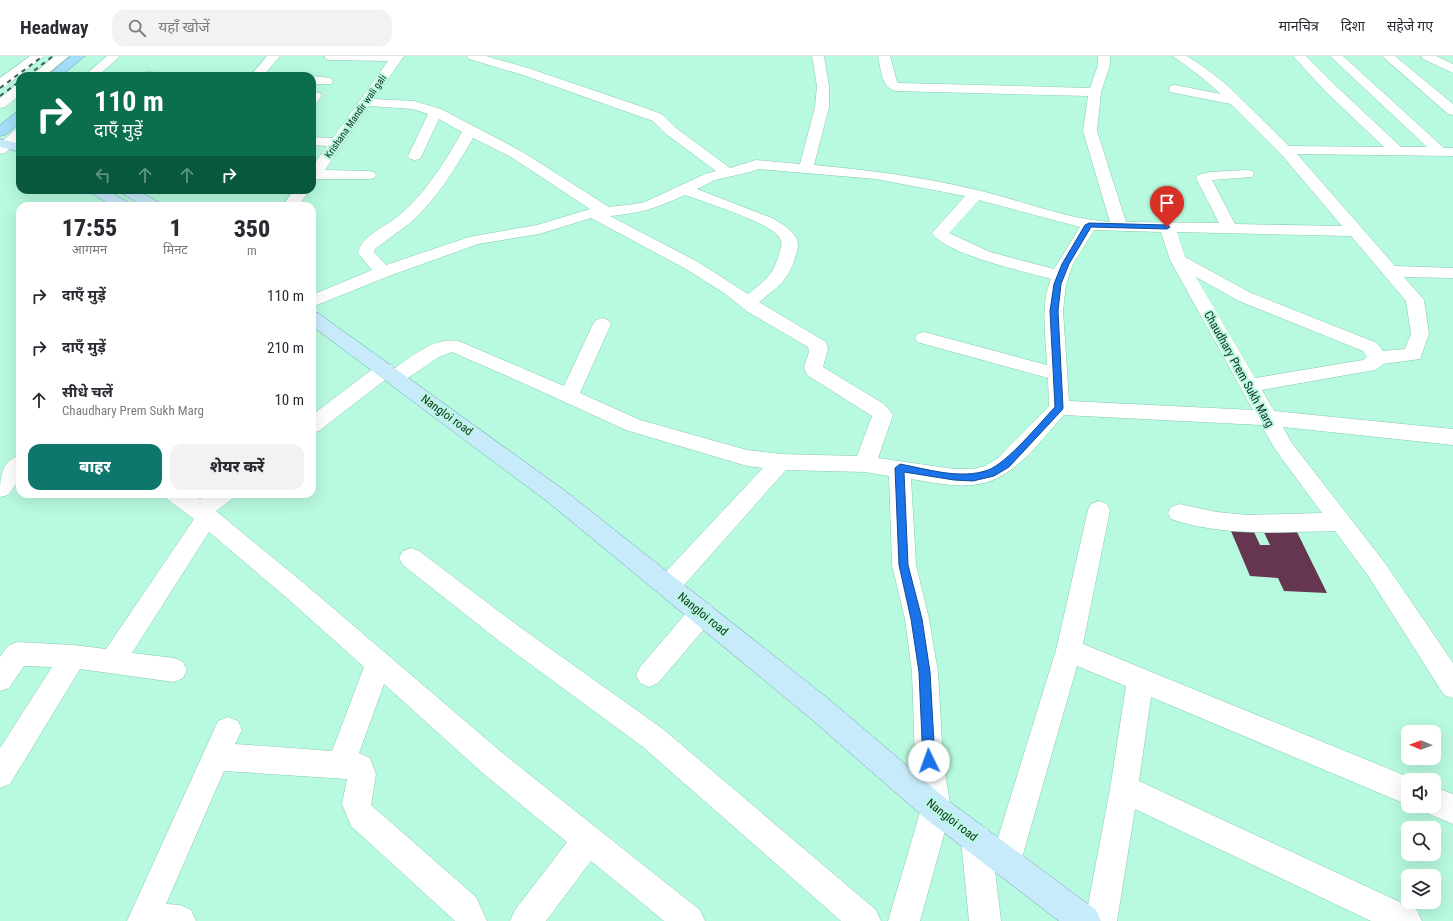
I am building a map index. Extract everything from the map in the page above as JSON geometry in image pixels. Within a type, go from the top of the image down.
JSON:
[{"type":"highway","points":[[58,72],[79,56]]},
{"type":"highway","points":[[75,72],[96,56]]},
{"type":"highway","points":[[0,117],[16,105]]},
{"type":"highway","points":[[1,145],[16,122]]},
{"type":"main road","points":[[1,145],[16,147]]},
{"type":"main road","points":[[1,145],[16,158]]},
{"type":"main road","points":[[103,194],[116,202]]},
{"type":"main road","points":[[133,194],[147,202]]},
{"type":"main road","name":"Nangloi road","points":[[316,320],[556,496],[820,709],[936,809],[1085,921]]},
{"type":"street","points":[[16,72],[38,56]]},
{"type":"street","points":[[42,72],[63,56]]},
{"type":"street","points":[[95,72],[114,56]]},
{"type":"street","points":[[260,72],[274,56]]},
{"type":"street","points":[[330,56],[397,57]]},
{"type":"street","points":[[473,56],[514,67],[596,94],[658,118],[671,131],[726,172]]},
{"type":"street","points":[[514,67],[522,56]]},
{"type":"street","points":[[806,168],[822,107],[823,86],[818,56]]},
{"type":"street","points":[[884,56],[890,84],[896,88],[1095,92]]},
{"type":"street","points":[[1104,56],[1104,65],[1095,92],[1090,131],[1120,227]]},
{"type":"street","points":[[1179,56],[1204,73],[1235,101],[1284,150],[1416,300],[1420,334],[1414,356],[1378,358],[1369,365],[1249,386]]},
{"type":"street","points":[[1299,56],[1331,89],[1397,151]]},
{"type":"street","points":[[1336,56],[1446,151]]},
{"type":"street","points":[[1388,56],[1453,111]]},
{"type":"street","points":[[1427,56],[1453,69]]},
{"type":"street","points":[[1444,56],[1453,63]]},
{"type":"street","name":"Krishana Mandir wali gali","points":[[316,171],[397,57]]},
{"type":"street","points":[[0,84],[16,72]]},
{"type":"street","points":[[316,80],[327,81]]},
{"type":"street","points":[[1174,90],[1235,101]]},
{"type":"street","points":[[0,104],[16,91]]},
{"type":"street","points":[[365,102],[414,105],[436,112],[516,154],[599,212],[728,288],[754,308],[815,342],[819,346],[819,350],[813,364],[814,370],[877,409],[883,415],[865,464]]},
{"type":"street","points":[[415,156],[436,112]]},
{"type":"street","points":[[383,272],[366,253],[367,247],[396,226],[426,198],[442,179],[470,131]]},
{"type":"street","points":[[1,145],[16,136]]},
{"type":"street","points":[[316,141],[337,142]]},
{"type":"street","points":[[1284,150],[1446,151]]},
{"type":"street","points":[[316,300],[383,272],[475,240],[539,229],[599,212],[636,210],[710,177],[726,172],[741,170],[756,164],[876,175],[976,194],[1089,225],[1120,227],[1356,231]]},
{"type":"street","points":[[1230,229],[1203,178],[1210,176],[1247,174]]},
{"type":"street","points":[[316,175],[369,175]]},
{"type":"street","points":[[684,189],[761,219],[774,225],[785,234],[790,245],[783,270],[770,285],[748,302]]},
{"type":"street","points":[[976,194],[940,234],[969,250],[984,256],[1060,276]]},
{"type":"street","points":[[316,423],[390,374],[440,349],[450,346],[496,364],[633,425],[747,458],[781,462],[865,464],[954,477],[973,477],[991,473],[1006,464],[1059,408],[1054,311],[1057,284],[1066,264],[1089,225]]},
{"type":"street","name":"Chaudhary Prem Sukh Marg","points":[[1167,227],[1178,260],[1284,447],[1444,660],[1453,686]]},
{"type":"street","points":[[1178,260],[1244,297],[1370,347],[1378,358]]},
{"type":"street","points":[[1391,271],[1453,273]]},
{"type":"street","points":[[569,396],[602,324]]},
{"type":"street","points":[[924,338],[1058,374]]},
{"type":"street","points":[[1059,408],[1267,418],[1453,437]]},
{"type":"street","points":[[0,462],[16,463]]},
{"type":"street","points":[[668,586],[781,462]]},
{"type":"street","points":[[0,489],[16,468]]},
{"type":"street","points":[[900,468],[904,565],[917,619],[925,672],[929,761],[936,809],[904,921]]},
{"type":"street","points":[[181,498],[203,514],[297,592],[496,766],[689,921]]},
{"type":"street","points":[[112,662],[203,514],[219,498]]},
{"type":"street","points":[[1006,862],[1069,650],[1099,510]]},
{"type":"street","points":[[1179,513],[1217,521],[1247,524],[1341,522]]},
{"type":"street","points":[[411,558],[508,633],[653,738],[865,921]]},
{"type":"street","points":[[649,675],[702,613]]},
{"type":"street","points":[[1069,650],[1401,788]]},
{"type":"street","points":[[0,679],[8,654],[73,657],[174,670]]},
{"type":"street","points":[[0,774],[73,657]]},
{"type":"street","points":[[341,765],[378,663]]},
{"type":"street","points":[[1101,921],[1124,789],[1140,680]]},
{"type":"street","points":[[180,921],[144,920],[228,730]]},
{"type":"street","points":[[216,758],[356,766],[360,768],[362,771],[356,799],[356,810],[465,908],[471,921]]},
{"type":"street","points":[[1124,789],[1406,921]]},
{"type":"street","points":[[1441,805],[1453,809]]},
{"type":"street","points":[[976,839],[985,921]]},
{"type":"street","points":[[526,921],[588,840]]},
{"type":"building","points":[[1262,528],[1296,530],[1327,593],[1284,591],[1278,578],[1250,576],[1231,531],[1254,532],[1260,545],[1270,545]]},
{"type":"railway","points":[[22,72],[43,56]]},
{"type":"railway","points":[[32,72],[53,56]]},
{"type":"railway","points":[[0,88],[16,76]]},
{"type":"railway","points":[[0,96],[16,84]]},
{"type":"route","points":[[929,761],[925,672],[917,619],[904,565],[900,468],[954,477],[973,477],[991,473],[1006,464],[1059,408],[1057,344],[1054,311],[1057,284],[1066,264],[1089,225],[1120,227],[1167,227]]}]
